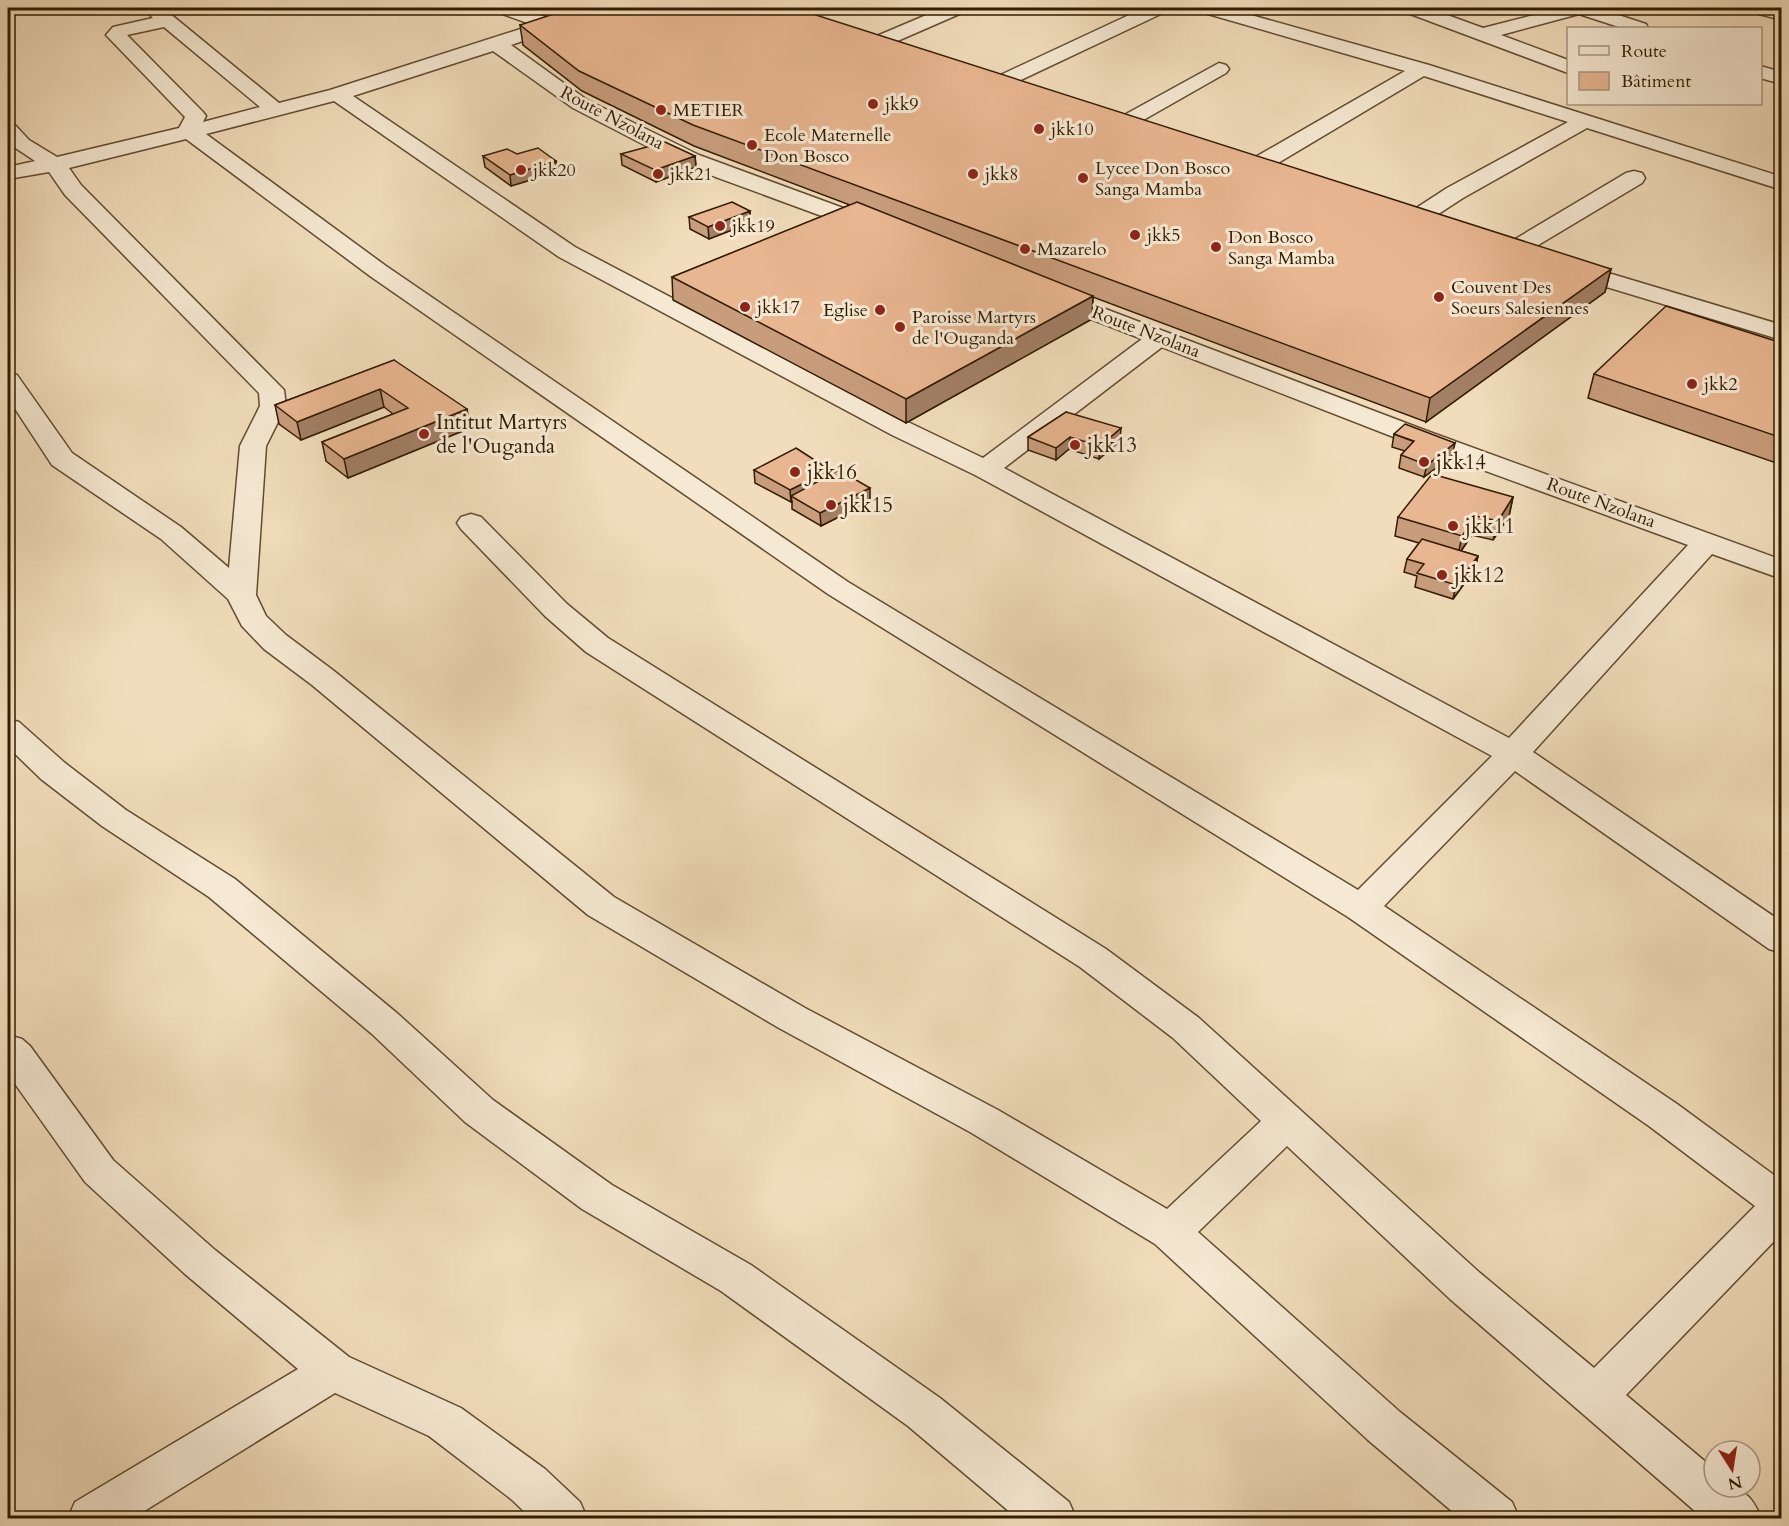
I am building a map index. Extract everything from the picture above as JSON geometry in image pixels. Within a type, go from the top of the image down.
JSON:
[{"type":"street","points":[[504,8],[550,25]]},
{"type":"street","points":[[8,173],[119,150],[188,130],[336,94],[496,44],[601,8]]},
{"type":"street","points":[[872,45],[957,8]]},
{"type":"street","points":[[999,83],[1158,8]]},
{"type":"street","points":[[1208,8],[1282,31],[1422,69],[1782,184]]},
{"type":"street","points":[[1412,8],[1567,66]]},
{"type":"street","points":[[1483,34],[1580,8],[1636,27]]},
{"type":"street","points":[[1758,8],[1782,15]]},
{"type":"street","points":[[188,130],[196,116],[116,35],[120,31],[160,14],[274,109]]},
{"type":"street","points":[[851,38],[904,55]]},
{"type":"street","name":"Route Nzolana","points":[[496,44],[580,104],[691,160],[900,237]]},
{"type":"street","points":[[1124,123],[1219,69]]},
{"type":"street","points":[[1253,168],[1422,69]]},
{"type":"street","points":[[1762,72],[1782,78]]},
{"type":"street","points":[[978,77],[1033,94]]},
{"type":"street","points":[[336,94],[567,252],[668,294],[901,429],[985,469],[1513,754],[1781,939]]},
{"type":"street","points":[[1101,116],[1145,130]]},
{"type":"street","points":[[1415,219],[1455,193],[1585,121]]},
{"type":"street","points":[[8,129],[11,136],[52,163],[73,190],[272,390],[273,406],[253,446],[241,595]]},
{"type":"street","points":[[188,130],[378,271],[838,588],[1361,908],[1663,1115],[1782,1204],[1595,1397]]},
{"type":"street","points":[[1232,161],[1284,178]]},
{"type":"street","points":[[1532,256],[1634,177]]},
{"type":"street","points":[[1392,213],[1437,226]]},
{"type":"street","points":[[824,234],[857,221]]},
{"type":"street","points":[[1493,243],[1782,333]]},
{"type":"street","name":"Route Nzolana","points":[[1030,287],[1418,437],[1782,570]]},
{"type":"street","points":[[985,469],[1160,337]]},
{"type":"street","points":[[8,380],[62,459],[171,533],[241,595],[253,620],[275,642],[601,906],[792,1018],[984,1121],[1170,1232],[1384,1426],[1495,1518]]},
{"type":"street","points":[[471,524],[556,610],[597,645],[1093,958],[1185,1028],[1465,1286],[1737,1518]]},
{"type":"street","points":[[1361,908],[1513,754],[1707,542]]},
{"type":"street","points":[[8,729],[53,771],[114,818],[222,888],[385,1024],[479,1111],[597,1197],[736,1278],[868,1371],[924,1412],[1052,1518]]},
{"type":"street","points":[[8,1049],[16,1056],[99,1171],[200,1262],[333,1371],[445,1422],[528,1484],[563,1518]]},
{"type":"street","points":[[1170,1232],[1286,1122]]},
{"type":"street","points":[[92,1518],[333,1371]]},
{"type":"building","name":"Don Bosco Sanga Mamba","points":[[572,8],[794,8],[1611,269],[1430,398],[693,125],[579,71],[520,25]]},
{"type":"building","points":[[665,142],[695,156],[655,170],[621,154]]},
{"type":"building","points":[[538,148],[556,161],[510,175],[483,156],[507,149],[517,154]]},
{"type":"building","points":[[732,202],[750,211],[708,227],[689,217]]},
{"type":"building","name":"Paroisse Martyrs de l'Ouganda","points":[[857,202],[1093,296],[906,399],[672,277]]},
{"type":"building","name":"jkk2","points":[[1666,306],[1782,343],[1782,438],[1594,374]]},
{"type":"building","points":[[394,360],[467,409],[344,459],[322,442],[408,408],[380,389],[297,422],[275,405]]},
{"type":"building","points":[[1066,412],[1121,428],[1100,446],[1070,437],[1056,448],[1028,437]]},
{"type":"building","points":[[1405,424],[1455,443],[1427,465],[1401,455],[1414,441],[1394,434]]},
{"type":"building","points":[[796,448],[830,470],[790,490],[754,470]]},
{"type":"building","points":[[839,470],[870,488],[820,513],[791,496]]},
{"type":"building","points":[[1432,474],[1513,497],[1498,521],[1476,516],[1462,536],[1398,517]]},
{"type":"building","points":[[1422,539],[1478,556],[1456,585],[1417,573],[1424,564],[1407,559]]},
{"type":"place","name":"jkk9","points":[[873,104]]},
{"type":"place","name":"METIER","points":[[661,110]]},
{"type":"place","name":"jkk10","points":[[1039,129]]},
{"type":"place","name":"Ecole Maternelle Don Bosco","points":[[752,145]]},
{"type":"place","name":"jkk20","points":[[521,170]]},
{"type":"place","name":"jkk21","points":[[658,174]]},
{"type":"place","name":"jkk8","points":[[973,174]]},
{"type":"place","name":"Lycee Don Bosco Sanga Mamba","points":[[1083,178]]},
{"type":"place","name":"jkk19","points":[[720,226]]},
{"type":"place","name":"jkk5","points":[[1135,235]]},
{"type":"place","name":"Don Bosco Sanga Mamba","points":[[1216,247]]},
{"type":"place","name":"Mazarelo","points":[[1025,249]]},
{"type":"place","name":"Couvent Des Soeurs Salesiennes","points":[[1439,297]]},
{"type":"place","name":"jkk17","points":[[745,307]]},
{"type":"place","name":"Eglise","points":[[880,310]]},
{"type":"place","name":"Paroisse Martyrs de l'Ouganda","points":[[900,327]]},
{"type":"place","name":"jkk2","points":[[1692,384]]},
{"type":"place","name":"Intitut Martyrs de l'Ouganda","points":[[424,434]]},
{"type":"place","name":"jkk13","points":[[1075,445]]},
{"type":"place","name":"jkk14","points":[[1424,462]]},
{"type":"place","name":"jkk16","points":[[795,472]]},
{"type":"place","name":"jkk15","points":[[831,505]]},
{"type":"place","name":"jkk11","points":[[1453,526]]},
{"type":"place","name":"jkk12","points":[[1442,575]]}]
